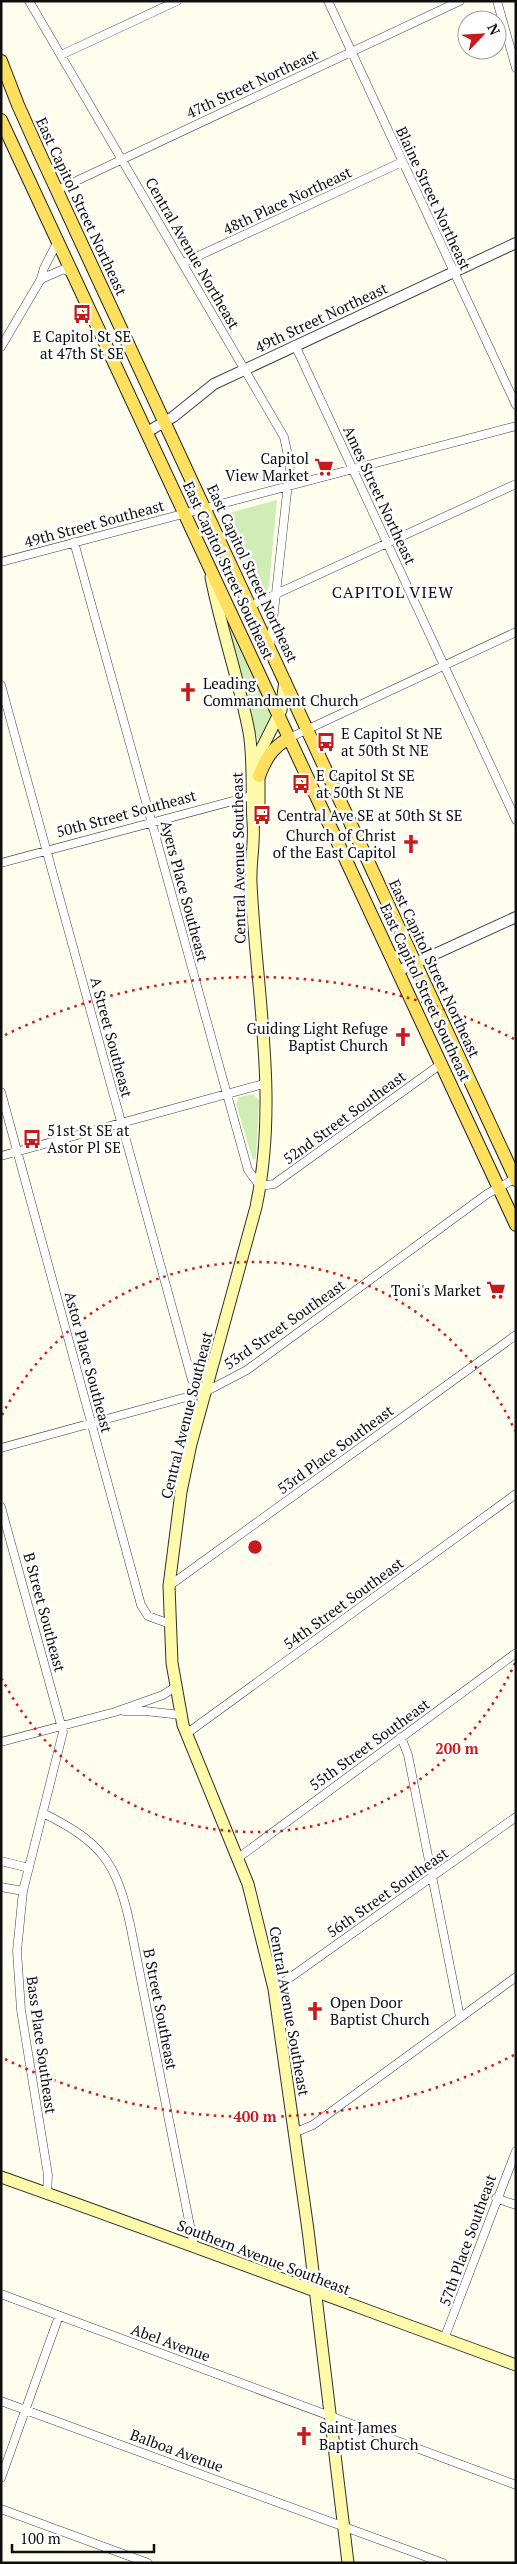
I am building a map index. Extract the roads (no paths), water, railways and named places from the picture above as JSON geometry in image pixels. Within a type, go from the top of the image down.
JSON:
[{"type":"main road","name":"East Capitol Street Northeast","points":[[1,61],[18,105],[56,190],[165,422],[194,510],[250,606],[516,1179]]},
{"type":"main road","name":"East Capitol Street Southeast","points":[[1,120],[147,432],[194,510],[209,566],[516,1225]]},
{"type":"main road","name":"Central Avenue Southeast","points":[[209,566],[249,732],[251,751],[255,795],[250,874],[253,936],[267,1083],[267,1134],[260,1186],[182,1482],[169,1586],[174,1686],[186,1734],[238,1858],[257,1917],[274,1989],[296,2132],[348,2563]]},
{"type":"main road","points":[[255,795],[259,776],[259,754],[284,701],[284,680]]},
{"type":"main road","points":[[259,776],[269,754],[277,745],[289,738]]},
{"type":"main road","name":"Southern Avenue Southeast","points":[[1,2177],[516,2365]]},
{"type":"street","name":"Central Avenue Northeast","points":[[29,1],[284,437],[290,465],[270,650]]},
{"type":"street","points":[[61,55],[177,1]]},
{"type":"street","name":"Blaine Street Northeast","points":[[328,1],[516,406]]},
{"type":"street","name":"47th Street Northeast","points":[[56,190],[460,1]]},
{"type":"street","points":[[496,1],[516,68]]},
{"type":"street","name":"48th Place Northeast","points":[[183,263],[402,162]]},
{"type":"street","points":[[1,347],[41,279],[44,268],[58,241]]},
{"type":"street","name":"49th Street Northeast","points":[[147,432],[165,422],[206,389],[245,369],[516,243]]},
{"type":"street","points":[[41,279],[64,269],[75,276]]},
{"type":"street","name":"Ames Street Northeast","points":[[295,345],[516,820]]},
{"type":"street","name":"49th Street Southeast","points":[[1,562],[516,426]]},
{"type":"street","points":[[250,606],[277,593],[291,589],[516,484]]},
{"type":"street","name":"Ayers Place Southeast","points":[[74,542],[246,1165],[260,1186]]},
{"type":"street","points":[[289,738],[516,632]]},
{"type":"street","name":"A Street Southeast","points":[[1,685],[192,1380],[205,1392]]},
{"type":"street","name":"50th Street Southeast","points":[[1,863],[152,821],[255,795]]},
{"type":"street","points":[[398,971],[516,918]]},
{"type":"street","name":"52nd Street Southeast","points":[[260,1186],[274,1184],[441,1064]]},
{"type":"street","points":[[1,1156],[267,1083]]},
{"type":"street","name":"Astor Place Southeast","points":[[1,1092],[141,1605],[148,1616],[170,1624]]},
{"type":"street","name":"53rd Street Southeast","points":[[1,1448],[205,1392],[247,1370],[498,1187],[516,1179]]},
{"type":"street","name":"53rd Place Southeast","points":[[169,1586],[516,1334]]},
{"type":"street","name":"54th Street Southeast","points":[[186,1734],[516,1494]]},
{"type":"street","name":"B Street Southeast","points":[[1,1507],[62,1725]]},
{"type":"street","name":"55th Street Southeast","points":[[238,1858],[516,1653]]},
{"type":"street","points":[[1,1742],[115,1712],[164,1695],[174,1686]]},
{"type":"street","points":[[115,1712],[145,1711],[181,1715]]},
{"type":"street","name":"Bass Place Southeast","points":[[47,2193],[48,2176],[18,1982],[19,1923],[23,1891],[62,1743],[62,1725]]},
{"type":"street","points":[[401,1738],[408,1755],[460,2017]]},
{"type":"street","name":"B Street Southeast","points":[[43,1813],[75,1830],[94,1844],[111,1865],[120,1884],[194,2246]]},
{"type":"street","name":"56th Street Southeast","points":[[274,1989],[516,1817]]},
{"type":"street","points":[[1,1861],[29,1868]]},
{"type":"street","points":[[1,1887],[23,1891]]},
{"type":"street","points":[[296,2132],[313,2125],[516,1977]]},
{"type":"street","name":"57th Place Southeast","points":[[444,2339],[496,2198],[516,2152]]},
{"type":"street","points":[[496,2198],[516,2205]]},
{"type":"street","name":"Abel Avenue","points":[[1,2294],[516,2485]]},
{"type":"street","points":[[1,2478],[59,2316]]},
{"type":"street","name":"Balboa Avenue","points":[[1,2401],[443,2563]]},
{"type":"street","points":[[1,2509],[148,2563]]},
{"type":"place","name":"E Capitol St SE at 47th St SE","points":[[82,314]]},
{"type":"place","name":"Capitol View Market","points":[[324,467]]},
{"type":"place","name":"Leading Commandment Church","points":[[188,692]]},
{"type":"place","name":"E Capitol St NE at 50th St NE","points":[[326,742]]},
{"type":"place","name":"E Capitol St SE at 50th St NE","points":[[301,784]]},
{"type":"place","name":"Central Ave SE at 50th St SE","points":[[262,815]]},
{"type":"place","name":"Church of Christ of the East Capitol","points":[[411,844]]},
{"type":"place","name":"Guiding Light Refuge Baptist Church","points":[[403,1037]]},
{"type":"place","name":"51st St SE at Astor Pl SE","points":[[32,1139]]},
{"type":"place","name":"Toni's Market","points":[[496,1290]]},
{"type":"place","name":"Open Door Baptist Church","points":[[315,2011]]},
{"type":"place","name":"Saint James Baptist Church","points":[[304,2436]]},
{"type":"district","name":"CAPITOL VIEW","points":[[393,592]]}]
